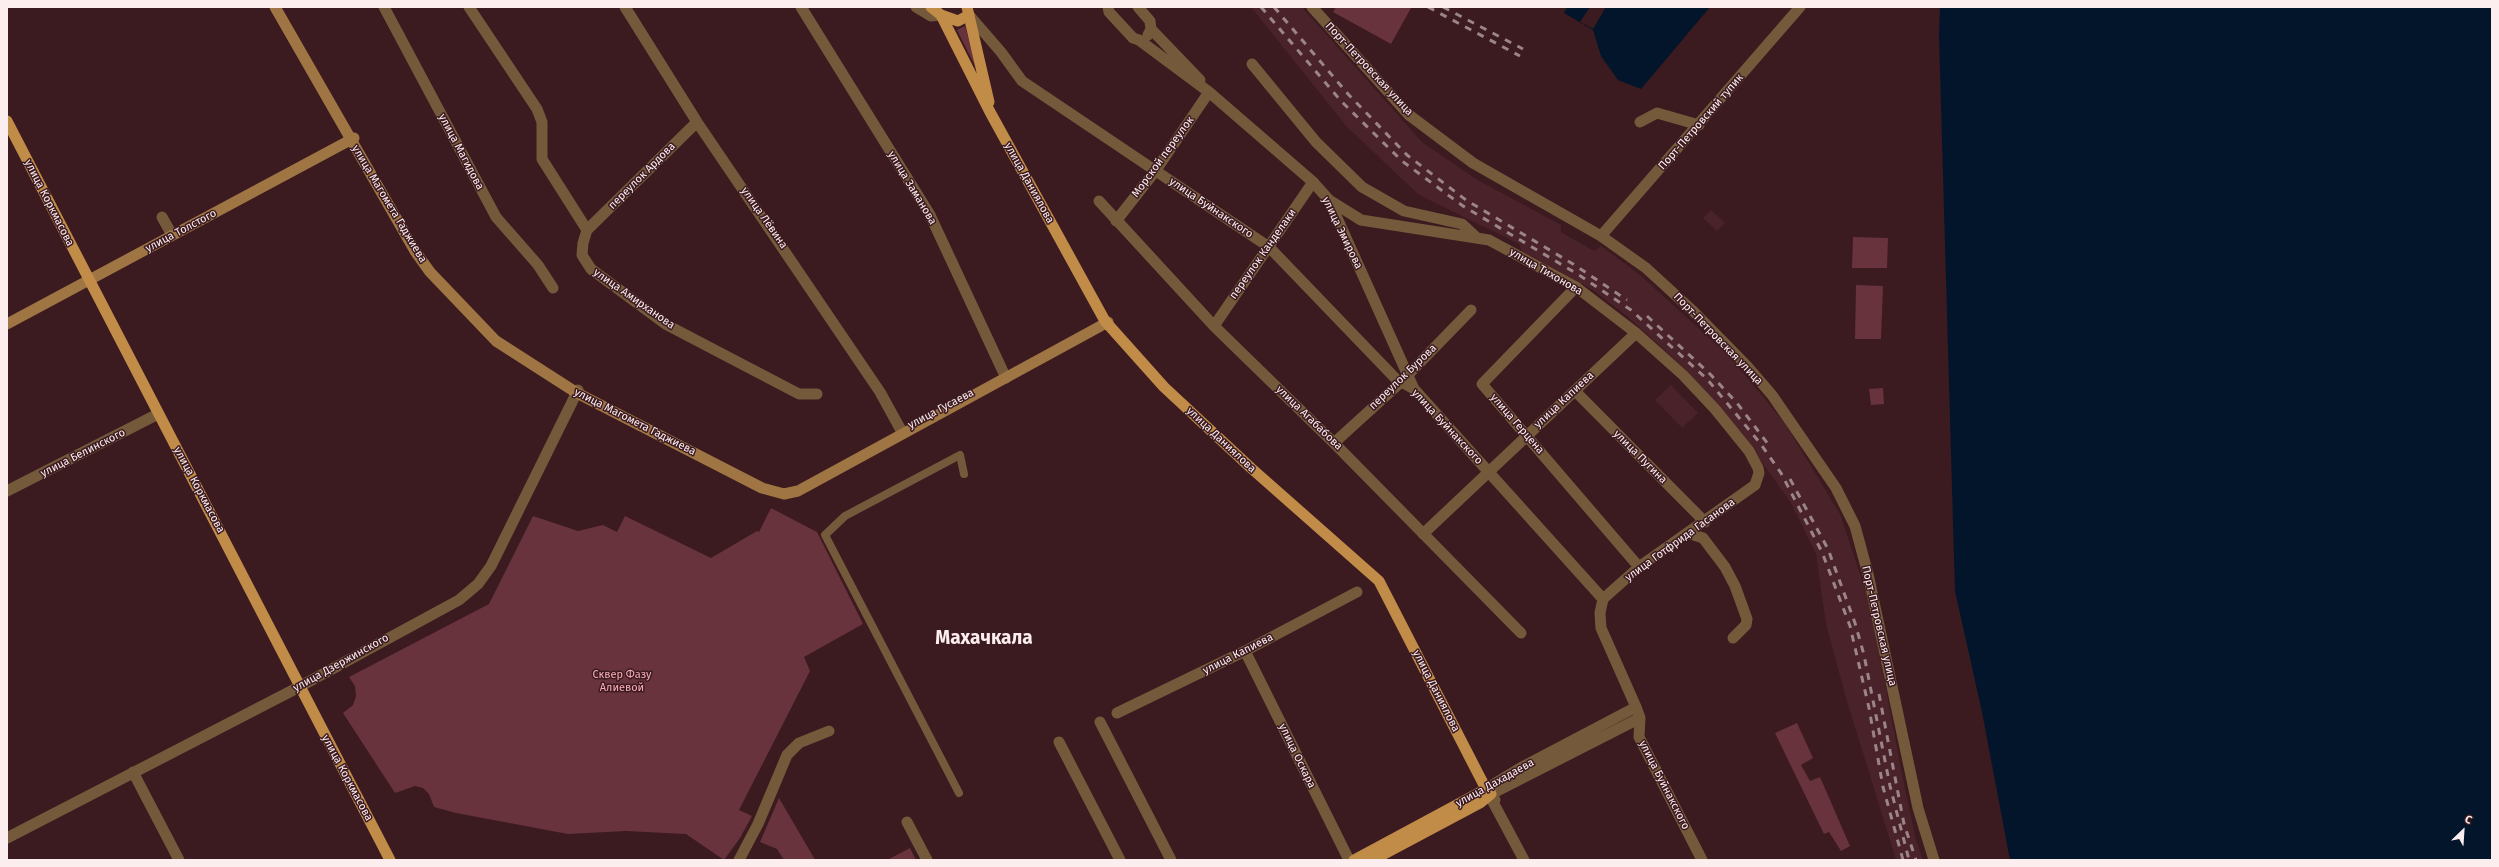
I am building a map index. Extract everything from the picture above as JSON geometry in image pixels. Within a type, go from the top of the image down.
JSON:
[{"type":"main road","name":"улица Магомета Гаджиева","points":[[275,7],[418,248],[463,304],[498,338],[578,392],[762,488],[784,494],[798,491]]},
{"type":"main road","name":"улица Магомета Гаджиева","points":[[282,7],[352,139]]},
{"type":"main road","name":"улица Даниялова","points":[[931,7],[941,15],[990,112],[1106,322],[1170,392],[1250,468],[1379,581],[1489,792]]},
{"type":"main road","name":"улица Даниялова","points":[[968,11],[991,111],[1106,322]]},
{"type":"main road","points":[[941,15],[958,21],[968,11]]},
{"type":"main road","name":"улица Коркмасова","points":[[7,121],[88,280],[390,860]]},
{"type":"main road","name":"улица Толстого","points":[[9,321],[352,139]]},
{"type":"main road","name":"улица Гусаева","points":[[774,489],[798,489],[902,431],[1006,377],[1106,322]]},
{"type":"main road","name":"улица Магомета Гаджиева","points":[[578,392],[761,484],[774,489]]},
{"type":"main road","name":"улица Гусаева","points":[[798,491],[902,431]]},
{"type":"main road","name":"улица Дахадаева","points":[[1354,860],[1489,792]]},
{"type":"main road","name":"улица Дахадаева","points":[[1373,860],[1489,792]]},
{"type":"street","name":"улица Магидова","points":[[384,7],[496,218],[538,264],[553,288]]},
{"type":"street","points":[[469,7],[537,109],[542,122],[542,159],[588,230]]},
{"type":"street","name":"улица Лёвина","points":[[625,7],[697,122],[880,392],[902,431]]},
{"type":"street","name":"улица Заманова","points":[[801,7],[930,215],[1006,377]]},
{"type":"street","points":[[916,7],[931,16],[941,15]]},
{"type":"street","name":"улица Эмирова","points":[[1108,7],[1109,12],[1133,38],[1139,40],[1209,92],[1313,182],[1329,200],[1404,378],[1414,389]]},
{"type":"street","name":"улица Эмирова","points":[[1138,7],[1150,21],[1151,29],[1195,73],[1209,92]]},
{"type":"street","name":"Порт-Петровская улица","points":[[1312,7],[1409,115],[1474,163],[1601,236],[1646,268],[1747,366],[1772,395],[1836,488],[1854,526],[1868,574],[1918,808],[1934,860]]},
{"type":"street","name":"Порт-Петровский тупик","points":[[1601,236],[1800,7]]},
{"type":"street","name":"улица Буйнакского","points":[[968,11],[1002,52],[1022,81],[1268,247],[1404,378]]},
{"type":"street","points":[[1139,40],[1144,38],[1151,29]]},
{"type":"street","points":[[1252,64],[1316,142],[1362,187],[1404,211],[1462,224],[1477,238]]},
{"type":"street","name":"Морской переулок","points":[[1116,221],[1156,170],[1209,92]]},
{"type":"street","points":[[1640,122],[1657,113],[1699,125]]},
{"type":"street","name":"переулок Ардова","points":[[588,230],[697,122]]},
{"type":"street","name":"переулок Канделаки","points":[[1214,326],[1313,182]]},
{"type":"street","name":"улица Тихонова","points":[[1329,200],[1361,220],[1488,240],[1576,287],[1636,333],[1715,409],[1756,462],[1759,473],[1758,480]]},
{"type":"street","name":"улица Агабабова","points":[[1099,201],[1214,326],[1334,443],[1521,633]]},
{"type":"street","points":[[162,217],[172,235]]},
{"type":"street","name":"улица Амирханова","points":[[588,230],[582,243],[582,255],[591,269],[667,325],[799,394],[818,394]]},
{"type":"street","name":"улица Герцена","points":[[1576,287],[1482,384],[1639,567]]},
{"type":"street","name":"переулок Бурова","points":[[1334,443],[1404,378],[1471,310]]},
{"type":"street","name":"улица Капиева","points":[[1423,534],[1488,471],[1636,333]]},
{"type":"street","name":"улица Буйнакского","points":[[1414,389],[1602,599],[1600,613],[1601,628],[1640,718],[1639,737],[1702,860]]},
{"type":"street","name":"улица Пугина","points":[[1575,391],[1705,522]]},
{"type":"street","name":"улица Дзержинского","points":[[7,838],[299,687],[459,600],[478,584],[491,566],[578,392]]},
{"type":"street","name":"улица Белинского","points":[[7,491],[158,414]]},
{"type":"street","points":[[959,793],[825,535],[845,516],[960,455],[964,474]]},
{"type":"street","name":"улица Готфрида Гасанова","points":[[1602,599],[1639,567],[1749,490],[1758,480]]},
{"type":"street","points":[[1688,533],[1703,538],[1725,567],[1735,586],[1747,619],[1746,625],[1732,638]]},
{"type":"street","name":"улица Капиева","points":[[1117,712],[1245,651],[1357,592]]},
{"type":"street","name":"улица Оскара","points":[[1245,651],[1349,860]]},
{"type":"street","name":"улица Дахадаева","points":[[1489,792],[1522,767],[1636,707]]},
{"type":"street","name":"улица Дахадаева","points":[[1489,792],[1640,718]]},
{"type":"street","points":[[1100,722],[1171,860]]},
{"type":"street","points":[[739,860],[758,824],[788,755],[799,743],[829,731]]},
{"type":"street","points":[[1059,742],[1120,860]]},
{"type":"street","points":[[133,772],[179,860]]},
{"type":"street","name":"улица Даниялова","points":[[1489,792],[1525,860]]},
{"type":"street","points":[[906,822],[927,860]]},
{"type":"shaded area","points":[[1251,7],[1302,7],[1422,142],[1476,179],[1561,225],[1561,232],[1594,251],[1601,246],[1639,274],[1729,356],[1784,422],[1840,514],[1870,604],[1903,779],[1916,840],[1923,860],[1896,860],[1846,698],[1826,624],[1816,554],[1791,503],[1740,432],[1687,371],[1628,317],[1593,290],[1522,251],[1519,244],[1419,195],[1346,126]]},
{"type":"shaded area","points":[[1711,210],[1725,223],[1717,231],[1703,218]]},
{"type":"shaded area","points":[[1671,385],[1698,413],[1682,428],[1655,400]]},
{"type":"green space","points":[[1336,7],[1411,8],[1391,44],[1333,12]]},
{"type":"green space","points":[[965,26],[978,72],[957,30]]},
{"type":"green space","points":[[1853,237],[1888,238],[1887,268],[1852,268]]},
{"type":"green space","points":[[1856,285],[1883,286],[1881,339],[1855,339]]},
{"type":"green space","points":[[1883,388],[1884,404],[1871,405],[1869,389]]},
{"type":"green space","name":"Сквер Фазу Алиевой","points":[[771,508],[817,532],[863,624],[804,657],[810,671],[739,810],[752,816],[740,838],[724,860],[686,834],[626,831],[568,834],[456,813],[434,807],[429,794],[423,788],[415,786],[395,793],[343,713],[353,705],[356,696],[355,686],[349,677],[489,604],[533,516],[578,531],[603,525],[617,532],[625,516],[711,558],[757,531],[759,532]]},
{"type":"green space","points":[[1797,723],[1813,758],[1801,765],[1810,781],[1820,777],[1850,846],[1841,851],[1829,832],[1824,834],[1775,733]]},
{"type":"green space","points":[[779,798],[815,860],[784,860],[777,849],[760,842]]},
{"type":"green space","points":[[910,848],[916,860],[887,860]]},
{"type":"water","points":[[1567,7],[1710,7],[1641,89],[1618,80],[1601,56],[1593,30],[1564,13]]},
{"type":"water","points":[[1940,7],[2492,7],[2492,860],[2010,860],[1982,712],[1955,591],[1939,35]]},
{"type":"pier","points":[[1590,7],[1606,7],[1593,29],[1580,22]]},
{"type":"railway","points":[[1261,7],[1341,101],[1402,161],[1463,206],[1579,275],[1631,310],[1707,379],[1760,443],[1781,473],[1822,552],[1850,626],[1869,708],[1883,787],[1903,860]]},
{"type":"railway","points":[[1274,7],[1348,94],[1407,155],[1466,200],[1573,264],[1627,300]]},
{"type":"railway","points":[[1428,7],[1520,56]]},
{"type":"railway","points":[[1443,7],[1523,49]]},
{"type":"railway","points":[[1647,316],[1711,375],[1737,403],[1771,448]]},
{"type":"railway","points":[[1790,479],[1828,549],[1855,623],[1864,655],[1890,786],[1909,860]]},
{"type":"railway","points":[[1879,694],[1904,824],[1916,860]]},
{"type":"district","name":"Махачкала","points":[[984,639]]}]
